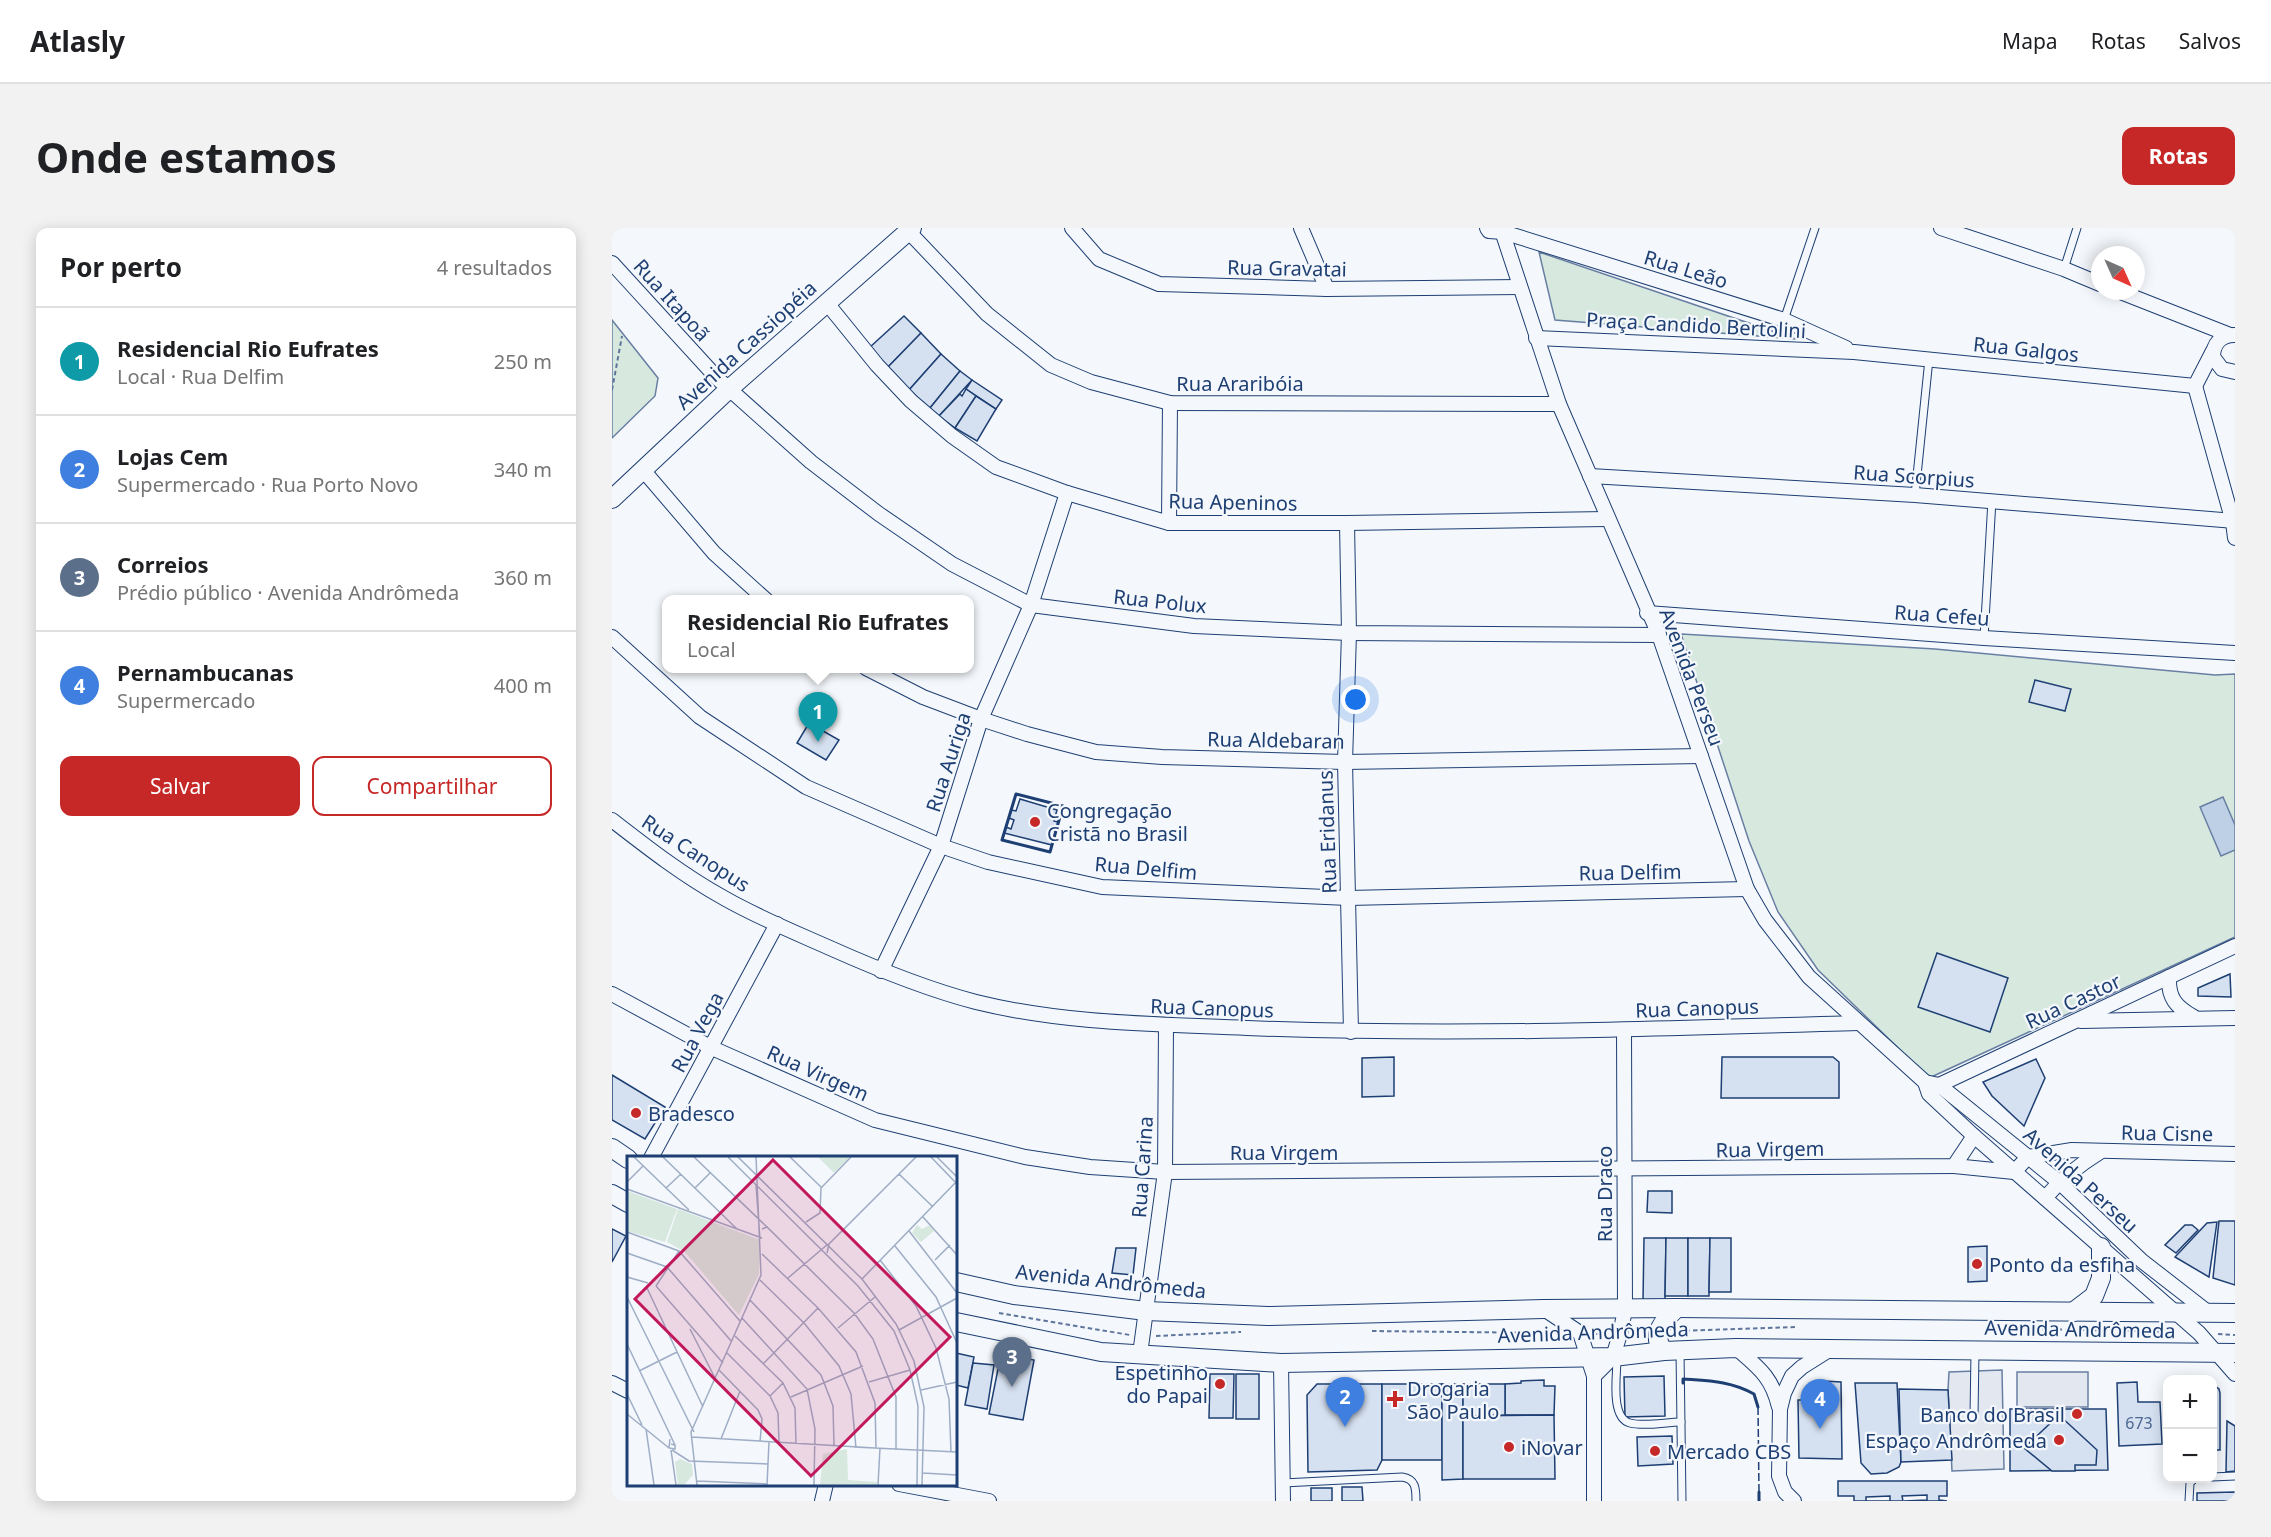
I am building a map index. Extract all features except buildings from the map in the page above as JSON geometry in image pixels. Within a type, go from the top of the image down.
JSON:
[{"type":"main road","name":"Avenida Cassiopéia","points":[[612,499],[729,389],[910,230]]},
{"type":"main road","points":[[612,1148],[627,1158]]},
{"type":"main road","points":[[612,1194],[627,1202]]},
{"type":"main road","points":[[2073,1312],[2094,1296],[2101,1278],[2101,1247]]},
{"type":"main road","name":"Avenida Andrômeda","points":[[957,1282],[1014,1295],[1146,1311],[1269,1316],[1677,1308],[2235,1313]]},
{"type":"main road","points":[[1672,1351],[1659,1346],[1658,1332],[1663,1321],[1677,1308]]},
{"type":"main road","name":"Avenida Andrômeda","points":[[957,1322],[1101,1352],[1281,1363],[1587,1357],[1736,1348],[2226,1353]]},
{"type":"street","name":"Rua Gravatai","points":[[1072,228],[1099,259],[1160,284],[1327,289],[1520,287]]},
{"type":"street","points":[[1301,228],[1327,289]]},
{"type":"street","points":[[1487,228],[1489,231],[1502,230]]},
{"type":"street","points":[[1941,228],[2091,280]]},
{"type":"street","name":"Rua Araribóia","points":[[910,230],[987,314],[1051,365],[1091,382],[1170,403],[1559,404]]},
{"type":"street","name":"Avenida Perseu","points":[[1502,230],[1559,404],[1647,612],[1659,635],[1747,888],[1765,920],[1809,977],[1858,1023],[1931,1087],[2059,1182],[2142,1261],[2210,1313]]},
{"type":"street","name":"Rua Leão","points":[[1502,230],[1784,320],[1854,352]]},
{"type":"street","name":"Rua Itapoã","points":[[612,263],[729,389]]},
{"type":"street","points":[[2140,300],[2232,335]]},
{"type":"street","name":"Rua Apeninos","points":[[826,302],[877,365],[911,401],[952,436],[996,467],[1067,493],[1169,523],[1607,519]]},
{"type":"street","points":[[2183,317],[2214,349],[2215,362],[2231,372]]},
{"type":"street","points":[[2232,335],[2218,341],[2194,386],[2234,522],[2235,537]]},
{"type":"street","name":"Praça Candido Bertolini","points":[[1536,338],[1854,352]]},
{"type":"street","name":"Rua Galgos","points":[[1854,352],[2194,386]]},
{"type":"street","points":[[2194,386],[2231,372]]},
{"type":"street","name":"Rua Polux","points":[[729,389],[811,462],[879,514],[952,564],[1030,605],[1194,626],[1349,633],[1659,635]]},
{"type":"street","points":[[1169,523],[1170,403]]},
{"type":"street","points":[[643,470],[714,553],[760,595]]},
{"type":"street","name":"Rua Scorpius","points":[[1590,476],[1992,500],[2234,522]]},
{"type":"street","name":"Rua Auriga","points":[[881,971],[941,846],[981,719],[1030,605],[1067,493]]},
{"type":"street","name":"Rua Eridanus","points":[[1347,523],[1349,633],[1345,762],[1351,1032]]},
{"type":"street","name":"Rua Cefeu","points":[[1647,612],[1984,638],[2235,653]]},
{"type":"street","name":"Rua Delfim","points":[[612,637],[700,717],[806,787],[941,846],[988,861],[1102,887],[1348,898],[1747,888]]},
{"type":"street","name":"Rua Aldebaran","points":[[874,673],[922,697],[981,719],[1027,735],[1096,752],[1162,757],[1345,762],[1701,756]]},
{"type":"street","name":"Rua Canopus","points":[[612,820],[655,853],[724,898],[777,924],[881,971],[974,1001],[1041,1015],[1100,1022],[1166,1026],[1351,1032],[1623,1030],[1858,1023]]},
{"type":"street","name":"Rua Vega","points":[[652,1156],[777,924]]},
{"type":"street","name":"Rua Castor","points":[[1931,1087],[2235,946]]},
{"type":"street","points":[[2169,977],[2168,989],[2172,999],[2180,1009],[2196,1017]]},
{"type":"street","name":"Rua Virgem","points":[[612,994],[712,1048],[875,1120],[1025,1157],[1090,1167],[1165,1172],[1954,1166],[2014,1172]]},
{"type":"street","points":[[2076,1021],[2235,1018]]},
{"type":"street","name":"Rua Carina","points":[[1140,1354],[1165,1172],[1166,1026]]},
{"type":"street","name":"Rua Draco","points":[[1615,1356],[1624,1310],[1623,1030]]},
{"type":"street","name":"Avenida Perseu","points":[[1931,1087],[1974,1136],[2199,1333],[2226,1353],[2235,1374]]},
{"type":"street","points":[[1954,1166],[1974,1136]]},
{"type":"street","name":"Rua Cisne","points":[[2028,1157],[2072,1150],[2235,1154]]},
{"type":"street","name":"Rua Cisne","points":[[2045,1198],[2079,1165],[2100,1152]]},
{"type":"street","points":[[2014,1172],[2028,1157]]},
{"type":"street","points":[[1544,1309],[1580,1333],[1594,1376],[1594,1501]]},
{"type":"street","points":[[1736,1348],[1760,1369],[1775,1388],[1780,1409]]},
{"type":"street","points":[[1794,1501],[1785,1492],[1779,1476],[1780,1409],[1792,1376],[1829,1350]]},
{"type":"street","points":[[1594,1376],[1615,1356]]},
{"type":"street","points":[[1281,1363],[1283,1501]]},
{"type":"street","points":[[612,1383],[627,1390]]},
{"type":"street","points":[[822,1501],[826,1486]]},
{"type":"street","points":[[905,1486],[989,1501]]},
{"type":"lane","points":[[1784,320],[1815,228]]},
{"type":"lane","points":[[2064,269],[2077,228]]},
{"type":"lane","points":[[1915,495],[1929,359]]},
{"type":"lane","points":[[1984,638],[1992,500]]},
{"type":"lane","points":[[1672,1351],[1681,1422],[1682,1501]]},
{"type":"lane","points":[[1974,1417],[1975,1351]]},
{"type":"lane","points":[[1615,1356],[1616,1402],[1618,1413],[1623,1420],[1637,1424],[1681,1422]]},
{"type":"lane","points":[[2217,1477],[2235,1476]]},
{"type":"lane","points":[[1282,1483],[1402,1477],[1409,1478],[1413,1482],[1416,1489],[1416,1501]]},
{"type":"lane","points":[[2189,1501],[2190,1483]]},
{"type":"path","points":[[612,390],[622,336]]},
{"type":"path","points":[[612,373],[616,368]]},
{"type":"shaded area","points":[[1539,252],[1796,339],[1555,320]]},
{"type":"shaded area","points":[[612,320],[658,378],[655,396],[612,438]]},
{"type":"shaded area","points":[[1681,634],[1935,649],[2215,675],[2235,674],[2235,937],[1929,1078],[1818,970],[1778,912],[1749,841]]},
{"type":"shaded area","points":[[2002,1370],[2004,1469],[1952,1471],[1949,1372]]},
{"type":"shaded area","points":[[2017,1372],[2088,1372],[2088,1407],[2017,1407]]},
{"type":"water","points":[[2223,797],[2235,825],[2235,850],[2221,856],[2200,807]]},
{"type":"fence","points":[[1758,1407],[1759,1492]]},
{"type":"wall","points":[[1016,794],[1063,806],[1050,852],[1002,840],[1016,794]]},
{"type":"wall","points":[[1683,1383],[1683,1379],[1737,1386],[1754,1394],[1758,1407]]},
{"type":"wall","points":[[1759,1492],[1759,1501]]},
{"type":"place","name":"Residencial Rio Eufrates","points":[[818,742]]},
{"type":"place","name":"Congregação Cristã no Brasil","points":[[1035,822]]},
{"type":"place","name":"Bradesco","points":[[636,1113]]},
{"type":"place","name":"Ponto da esfiha","points":[[1977,1264]]},
{"type":"place","name":"Espetinho do Papai","points":[[1220,1384]]},
{"type":"place","name":"Correios","points":[[1012,1387]]},
{"type":"place","name":"Drogaria São Paulo","points":[[1395,1399]]},
{"type":"place","name":"Banco do Brasil","points":[[2077,1414]]},
{"type":"place","name":"Lojas Cem","points":[[1345,1427]]},
{"type":"place","name":"Pernambucanas","points":[[1820,1429]]},
{"type":"place","name":"Espaço Andrômeda","points":[[2059,1440]]},
{"type":"place","name":"iNovar","points":[[1509,1447]]},
{"type":"place","name":"Mercado CBS","points":[[1655,1451]]}]
